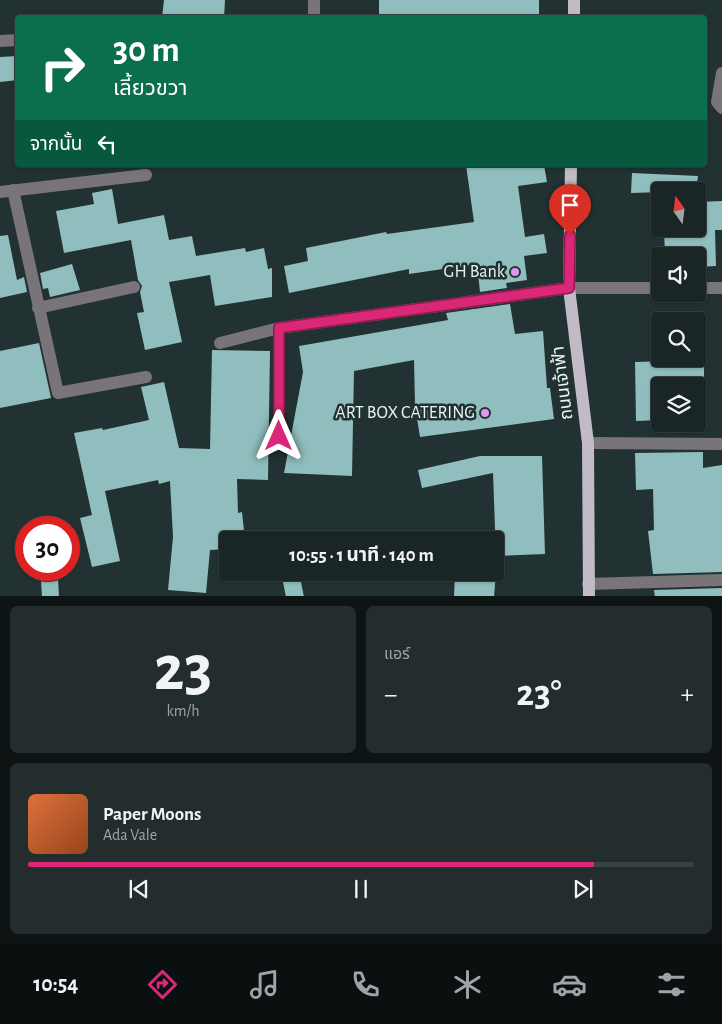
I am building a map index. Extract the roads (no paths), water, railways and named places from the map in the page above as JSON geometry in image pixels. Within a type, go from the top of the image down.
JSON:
[{"type":"main road","points":[[574,0],[574,15]]},
{"type":"main road","name":"ถนนเจ้าฟ้า","points":[[571,167],[569,288],[588,443],[589,590]]},
{"type":"street","points":[[314,0],[314,15]]},
{"type":"street","points":[[0,42],[15,40]]},
{"type":"street","points":[[722,73],[717,102],[722,108]]},
{"type":"street","points":[[707,91],[718,93]]},
{"type":"street","points":[[146,175],[6,191],[38,308],[58,393],[146,377]]},
{"type":"street","points":[[38,308],[134,287]]},
{"type":"street","points":[[220,342],[279,328],[569,288],[651,288]]},
{"type":"street","points":[[706,288],[722,288]]},
{"type":"street","points":[[279,328],[279,436]]},
{"type":"street","points":[[588,443],[722,444]]},
{"type":"street","points":[[589,590],[722,580]]},
{"type":"place","name":"GH Bank","points":[[515,272]]},
{"type":"place","name":"ART BOX CATERING","points":[[485,413]]}]
